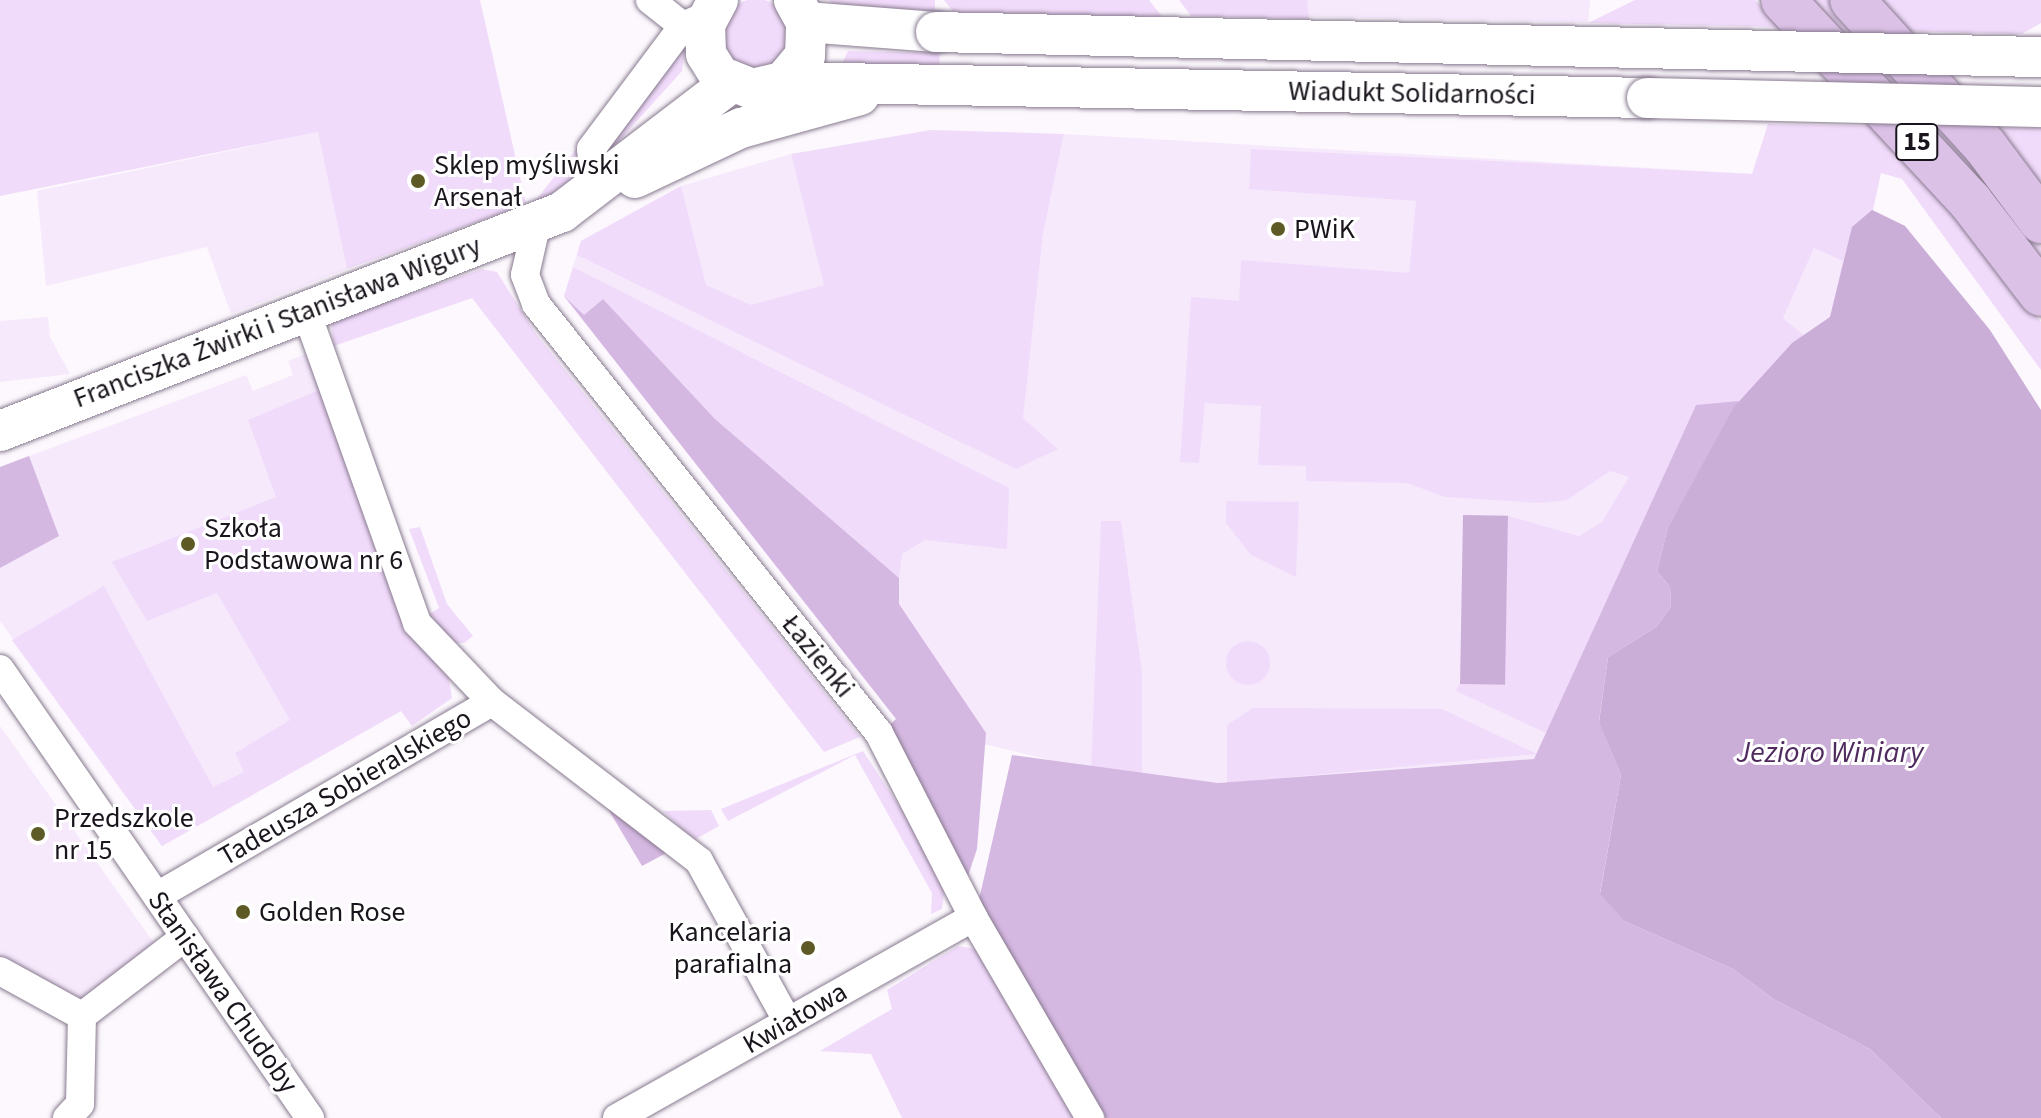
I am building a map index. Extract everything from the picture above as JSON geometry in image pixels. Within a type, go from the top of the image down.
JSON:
[{"type":"main road","name":"15","points":[[1783,0],[1970,201],[2041,294]]},
{"type":"main road","name":"15","points":[[1852,0],[1985,146],[2041,221]]},
{"type":"street","points":[[650,0],[709,36]]},
{"type":"street","points":[[783,82],[805,56],[797,6]]},
{"type":"street","name":"Wiadukt Solidarności","points":[[797,6],[936,32],[2041,57]]},
{"type":"street","name":"Wiadukt Solidarności","points":[[709,36],[763,89],[783,82],[931,83],[2041,107]]},
{"type":"street","name":"Franciszka Żwirki i Stanisława Wigury","points":[[0,431],[549,217],[602,182],[709,36]]},
{"type":"street","points":[[549,217],[741,128],[931,83]]},
{"type":"street","name":"Łazienki","points":[[549,217],[525,275],[536,304],[879,733],[973,917],[1090,1118]]},
{"type":"street","name":"Tadeusza Sobieralskiego","points":[[306,311],[417,623],[492,702],[699,861],[788,1022]]},
{"type":"street","name":"Stanisława Chudoby","points":[[0,669],[310,1118]]},
{"type":"street","name":"Tadeusza Sobieralskiego","points":[[157,896],[492,702]]},
{"type":"street","name":"Kwiatowa","points":[[617,1118],[973,917]]},
{"type":"street","points":[[82,1016],[185,937]]},
{"type":"street","points":[[0,971],[82,1016]]},
{"type":"street","points":[[67,1118],[80,1104],[82,1016]]},
{"type":"shaded area","points":[[756,-1],[775,5],[785,15],[791,34],[785,53],[775,63],[756,69],[737,63],[727,53],[721,34],[727,15],[737,5]]},
{"type":"shaded area","points":[[0,0],[480,0],[526,204],[347,269],[318,132],[0,196]]},
{"type":"shaded area","points":[[829,0],[935,0],[935,14],[841,11]]},
{"type":"shaded area","points":[[944,0],[1149,0],[1164,19],[955,14]]},
{"type":"shaded area","points":[[1179,0],[1307,0],[1309,19],[1191,16]]},
{"type":"shaded area","points":[[1182,0],[1590,0],[1588,23],[1192,14]]},
{"type":"shaded area","points":[[1635,0],[1755,0],[1782,27],[1588,23]]},
{"type":"shaded area","points":[[1811,0],[1830,0],[1955,135],[2041,247],[2041,263]]},
{"type":"shaded area","points":[[1876,0],[2041,0],[2041,23],[2022,34],[1902,31]]},
{"type":"shaded area","points":[[687,35],[682,71],[602,160],[599,150]]},
{"type":"shaded area","points":[[848,51],[940,53],[939,68],[840,68]]},
{"type":"shaded area","points":[[1768,124],[1880,126],[1963,214],[2041,322],[2041,370],[1902,179],[1881,173],[1873,210],[1905,226],[1759,405],[1696,405],[1546,733],[1456,691],[1459,684],[1504,685],[1508,516],[1579,536],[1602,522],[1629,477],[1610,471],[1567,500],[1540,503],[1445,497],[1407,483],[1306,481],[1306,466],[1258,465],[1261,406],[1205,403],[1199,463],[1180,462],[1191,297],[1239,301],[1241,260],[1409,273],[1416,201],[1249,189],[1251,149],[1752,174]],"holes":[[[1814,248],[1843,261],[1830,317],[1807,338],[1783,318]]]},
{"type":"shaded area","points":[[1994,127],[2041,128],[2041,188]]},
{"type":"shaded area","points":[[931,130],[1064,134],[1043,234],[1023,418],[1058,449],[1016,469],[577,255],[581,241],[681,186],[706,285],[751,305],[824,285],[791,154]]},
{"type":"shaded area","points":[[319,132],[347,269],[231,314],[207,247],[46,286],[37,191]]},
{"type":"shaded area","points":[[1064,134],[1753,174],[1696,405],[1534,759],[1218,783],[1091,770],[988,745],[950,746],[564,296],[581,241],[681,186],[791,154],[825,285],[752,306],[1022,418],[1043,234]]},
{"type":"shaded area","points":[[581,143],[578,180],[528,210]]},
{"type":"shaded area","points":[[1814,248],[1844,261],[1830,317],[1807,339],[1782,318]]},
{"type":"shaded area","points":[[573,267],[1009,488],[1007,549],[925,540],[902,554],[899,578],[715,419],[603,299],[584,315],[564,296]]},
{"type":"shaded area","points":[[482,269],[497,272],[536,334],[860,737],[824,752],[472,298],[334,346],[331,321]]},
{"type":"shaded area","points":[[564,296],[584,315],[603,299],[715,419],[899,578],[899,604],[986,733],[977,849],[965,885],[885,729],[896,719]]},
{"type":"shaded area","points":[[48,317],[50,337],[70,374],[0,382],[0,321]]},
{"type":"shaded area","name":"Szkoła Podstawowa nr 6","points":[[306,354],[431,694],[162,846],[0,621],[0,467],[246,375],[253,391],[293,375],[288,361]]},
{"type":"shaded area","points":[[306,354],[448,674],[452,698],[412,726],[401,711],[162,846],[12,640],[104,586],[213,787],[244,772],[235,753],[290,720],[217,593],[147,621],[112,562],[276,497],[248,420],[319,390]]},
{"type":"shaded area","points":[[1739,401],[1668,527],[1657,571],[1670,587],[1671,607],[1656,627],[1608,657],[1599,721],[1621,775],[1600,893],[1624,921],[1733,969],[1775,1000],[1870,1049],[1941,1118],[1105,1118],[978,904],[1012,755],[1218,783],[1534,759],[1696,405]]},
{"type":"shaded area","points":[[29,456],[59,536],[0,568],[0,467]]},
{"type":"shaded area","points":[[1226,501],[1299,502],[1296,577],[1251,555],[1226,523]]},
{"type":"shaded area","points":[[1101,521],[1121,521],[1142,672],[1142,776],[1091,770]]},
{"type":"shaded area","points":[[420,527],[447,604],[473,636],[464,643],[448,643],[423,618],[439,608],[409,529]]},
{"type":"shaded area","points":[[1248,641],[1264,647],[1270,663],[1264,679],[1248,685],[1232,679],[1226,663],[1232,647]]},
{"type":"shaded area","points":[[1253,708],[1442,709],[1537,754],[1227,783],[1227,725]]},
{"type":"shaded area","name":"Przedszkole nr 15","points":[[0,726],[154,943],[78,1002],[0,958]]},
{"type":"shaded area","points":[[863,751],[946,877],[942,909],[931,914],[932,893],[855,755],[728,821],[721,809]]},
{"type":"shaded area","points":[[616,805],[670,851],[642,866],[608,809]]},
{"type":"shaded area","points":[[711,810],[719,826],[694,840],[663,811]]},
{"type":"shaded area","points":[[958,946],[982,950],[1082,1118],[902,1118],[871,1054],[820,1051],[892,1009],[887,990]]},
{"type":"water","name":"Jezioro Winiary","points":[[1872,210],[1905,226],[1990,330],[2041,410],[2041,1118],[1941,1118],[1870,1049],[1775,1000],[1733,969],[1624,921],[1600,894],[1621,775],[1599,722],[1608,657],[1656,627],[1671,607],[1670,587],[1657,571],[1668,527],[1734,407],[1792,343],[1830,317],[1852,227]]},
{"type":"water","points":[[1463,515],[1508,516],[1505,685],[1460,684]]},
{"type":"place","name":"Sklep myśliwski Arsenał","points":[[418,181]]},
{"type":"place","name":"PWiK","points":[[1278,229]]},
{"type":"place","name":"Szkoła Podstawowa nr 6","points":[[188,544]]},
{"type":"place","name":"Przedszkole nr 15","points":[[38,834]]},
{"type":"place","name":"Golden Rose","points":[[243,912]]},
{"type":"place","name":"Kancelaria parafialna","points":[[808,948]]}]
